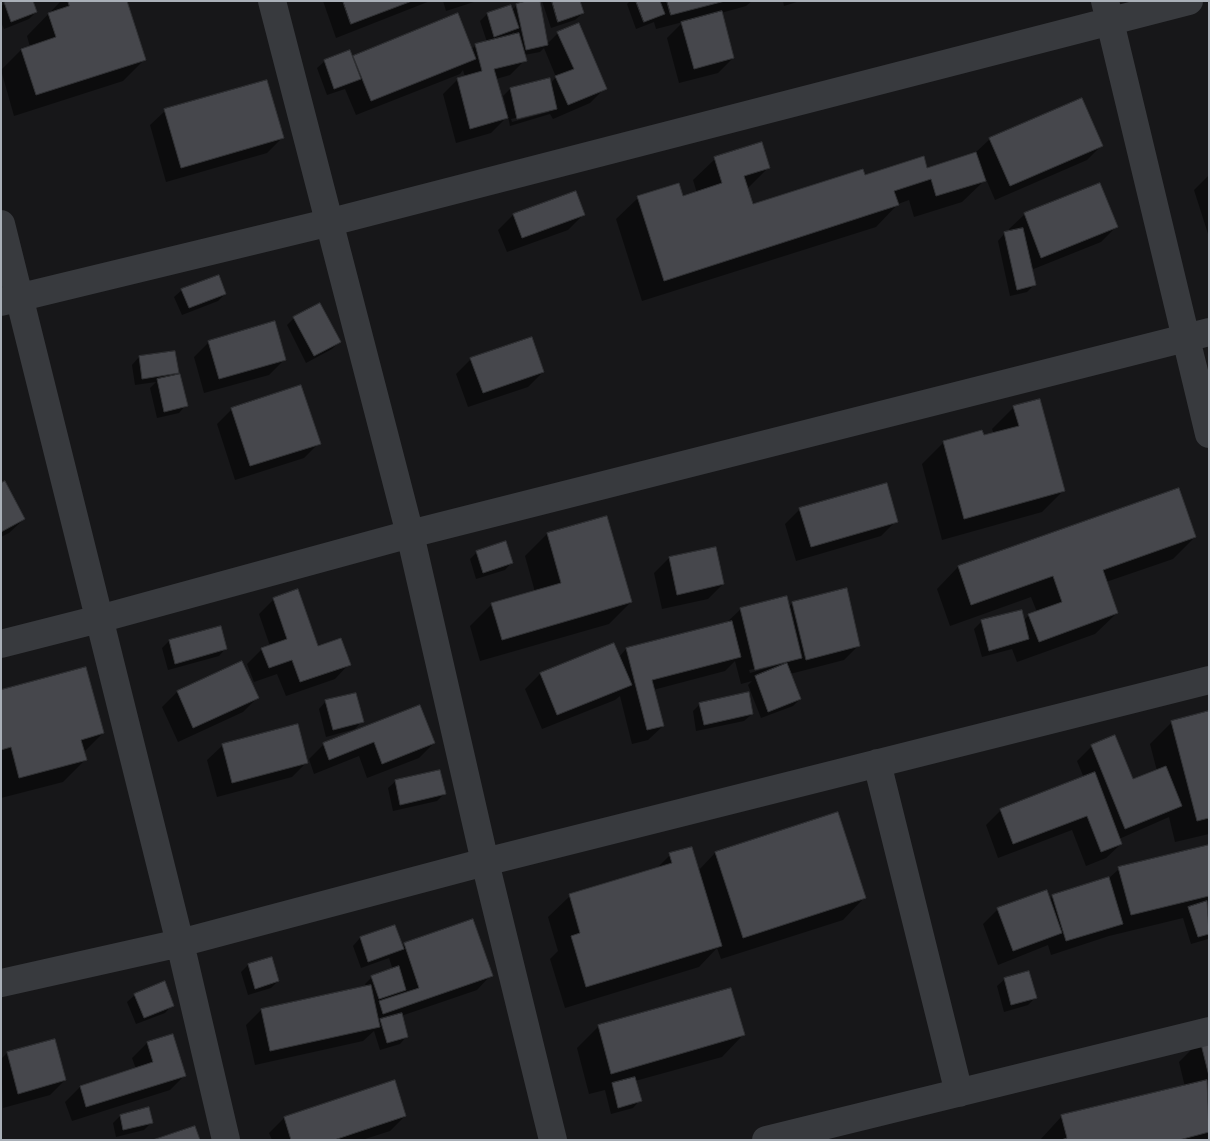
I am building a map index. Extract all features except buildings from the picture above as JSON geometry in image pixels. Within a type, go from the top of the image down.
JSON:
[{"type":"street","points":[[272,1],[331,222],[410,534],[485,862],[553,1140]]},
{"type":"street","points":[[10,300],[331,222],[1107,11],[1189,1]]},
{"type":"street","points":[[1107,11],[1196,335],[1209,434]]},
{"type":"street","points":[[1,224],[10,300],[99,620],[180,943],[226,1140]]},
{"type":"street","points":[[1,644],[99,620],[410,534],[1196,335]]},
{"type":"street","points":[[1,983],[180,943],[485,862],[1209,680]]},
{"type":"street","points":[[877,763],[959,1093]]},
{"type":"street","points":[[766,1140],[1209,1031]]}]
